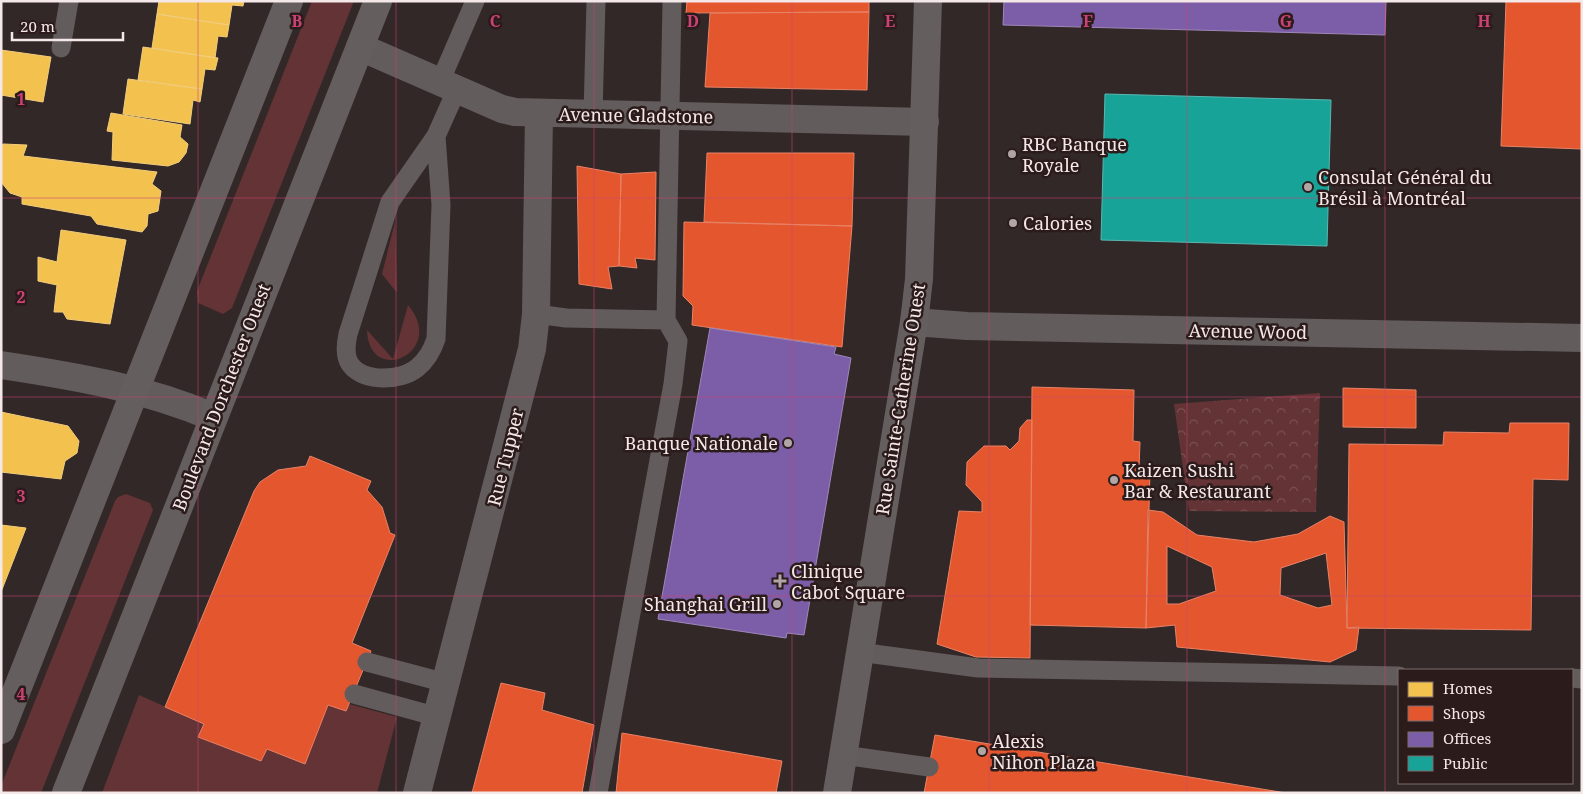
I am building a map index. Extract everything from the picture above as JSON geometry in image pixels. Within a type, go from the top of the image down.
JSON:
[{"type":"main road","points":[[1,730],[289,1]]},
{"type":"main road","name":"Boulevard Dorchester Ouest","points":[[66,793],[378,1]]},
{"type":"main road","name":"Rue Sainte-Catherine Ouest","points":[[837,793],[914,322],[918,279],[925,122],[928,1]]},
{"type":"street","name":"Avenue Gladstone","points":[[360,47],[502,109],[539,114],[668,115],[925,122]]},
{"type":"street","name":"Rue Tupper","points":[[417,793],[530,357],[536,314],[539,114]]},
{"type":"street","name":"Avenue Wood","points":[[914,322],[977,326],[1582,338]]},
{"type":"street","points":[[1,365],[74,376],[135,390],[213,417]]},
{"type":"lane","points":[[61,48],[69,1]]},
{"type":"lane","points":[[436,136],[390,202],[348,334],[346,354],[349,363],[363,373],[377,377],[397,377],[416,369],[431,352],[436,339],[441,205],[436,136],[448,86],[474,1]]},
{"type":"lane","points":[[593,114],[596,1]]},
{"type":"lane","points":[[598,793],[673,384],[678,341],[666,320],[668,115],[672,1]]},
{"type":"lane","points":[[536,314],[566,318],[666,320]]},
{"type":"lane","points":[[859,652],[978,668],[1398,676]]},
{"type":"lane","points":[[367,662],[446,683]]},
{"type":"lane","points":[[354,694],[438,717]]},
{"type":"lane","points":[[843,755],[929,767]]},
{"type":"green space","points":[[312,1],[354,1],[232,308],[223,314],[198,303],[197,291]]},
{"type":"green space","points":[[395,222],[397,293],[382,274]]},
{"type":"green space","points":[[408,305],[418,322],[419,337],[413,349],[403,357],[391,360],[380,357],[371,348],[367,330],[393,359]]},
{"type":"green space","points":[[1320,393],[1316,512],[1189,511],[1174,404]]},
{"type":"green space","points":[[126,494],[150,503],[153,510],[41,793],[1,793],[1,786],[115,501],[118,497]]},
{"type":"green space","points":[[139,695],[204,724],[198,737],[261,761],[267,749],[305,764],[328,705],[346,711],[349,704],[397,717],[377,793],[102,793]]},
{"type":"building: Homes","points":[[159,1],[244,1],[243,6],[232,5],[229,25],[157,14]]},
{"type":"building: Homes","points":[[157,14],[229,25],[227,37],[218,36],[215,58],[152,48]]},
{"type":"building: Homes","points":[[143,47],[218,58],[215,70],[205,69],[202,89],[138,80]]},
{"type":"building: Homes","points":[[1,50],[51,57],[43,102],[1,95]]},
{"type":"building: Homes","points":[[128,79],[202,89],[200,102],[193,100],[190,124],[123,114]]},
{"type":"building: Homes","points":[[111,113],[182,125],[180,137],[188,144],[186,153],[179,162],[168,166],[112,160],[113,132],[107,131]]},
{"type":"building: Homes","points":[[3,144],[27,145],[23,156],[157,172],[152,184],[161,191],[158,211],[148,214],[147,226],[142,232],[97,224],[91,216],[22,204],[22,197],[10,193],[1,182],[1,148]]},
{"type":"building: Homes","points":[[61,230],[126,240],[110,324],[67,319],[63,312],[54,312],[57,285],[38,281],[38,257],[57,262]]},
{"type":"building: Homes","points":[[1,412],[68,426],[79,441],[77,453],[65,461],[61,479],[1,472]]},
{"type":"building: Homes","points":[[1,525],[26,528],[1,592]]},
{"type":"building: Homes","points":[[989,771],[1119,793],[986,793]]},
{"type":"building: Shops","points":[[687,1],[869,1],[869,12],[686,13]]},
{"type":"building: Shops","points":[[1506,1],[1582,1],[1582,149],[1501,146]]},
{"type":"building: Shops","points":[[869,12],[867,90],[705,87],[710,13]]},
{"type":"building: Shops","points":[[707,153],[854,153],[852,226],[704,222]]},
{"type":"building: Shops","points":[[577,166],[621,174],[619,266],[608,267],[612,289],[579,284]]},
{"type":"building: Shops","points":[[656,172],[655,260],[635,258],[637,268],[619,266],[621,174]]},
{"type":"building: Shops","points":[[684,222],[852,226],[842,347],[692,325],[693,306],[683,296]]},
{"type":"building: Shops","points":[[1032,387],[1134,390],[1133,441],[1140,442],[1139,469],[1150,470],[1146,628],[1030,625]]},
{"type":"building: Shops","points":[[1343,388],[1416,390],[1416,428],[1343,427]]},
{"type":"building: Shops","points":[[1027,420],[1032,420],[1030,658],[976,657],[937,644],[959,511],[982,512],[982,502],[966,485],[967,462],[984,446],[1006,446],[1010,450],[1019,441],[1020,428]]},
{"type":"building: Shops","points":[[1510,423],[1569,423],[1568,480],[1533,479],[1531,630],[1347,628],[1349,444],[1443,445],[1444,432],[1509,433]]},
{"type":"building: Shops","points":[[310,456],[371,481],[367,490],[382,507],[390,533],[395,535],[352,643],[371,651],[346,711],[328,705],[305,764],[267,749],[261,761],[198,737],[204,724],[165,707],[254,491],[260,482],[278,470],[306,466]]},
{"type":"building: Shops","points":[[1148,510],[1163,512],[1197,535],[1254,542],[1298,534],[1330,516],[1344,522],[1347,628],[1359,627],[1356,650],[1330,662],[1177,647],[1175,625],[1146,628]],"holes":[[[1167,546],[1212,567],[1216,591],[1179,604],[1167,604]],[[1326,553],[1332,605],[1318,608],[1280,595],[1281,568]]]},
{"type":"building: Shops","points":[[501,683],[545,693],[542,710],[594,725],[582,793],[472,793]]},
{"type":"building: Shops","points":[[622,733],[782,761],[776,793],[616,793]]},
{"type":"building: Shops","name":"Alexis Nihon Plaza","points":[[935,735],[1286,793],[924,793]]},
{"type":"building: Offices","points":[[1004,1],[1386,1],[1385,35],[1003,25]]},
{"type":"building: Offices","points":[[710,328],[836,347],[834,354],[851,358],[804,635],[787,633],[786,638],[658,619]]},
{"type":"building: Public","points":[[1105,94],[1331,100],[1327,246],[1101,240]]},
{"type":"place","name":"RBC Banque Royale","points":[[1012,154]]},
{"type":"place","name":"Consulat Général du Brésil à Montréal","points":[[1308,187]]},
{"type":"place","name":"Calories","points":[[1013,223]]},
{"type":"place","name":"Banque Nationale","points":[[788,443]]},
{"type":"place","name":"Kaizen Sushi Bar & Restaurant","points":[[1114,480]]},
{"type":"place","name":"Clinique Cabot Square","points":[[780,581]]},
{"type":"place","name":"Shanghai Grill","points":[[777,604]]},
{"type":"place","name":"Alexis Nihon Plaza","points":[[982,751]]}]
